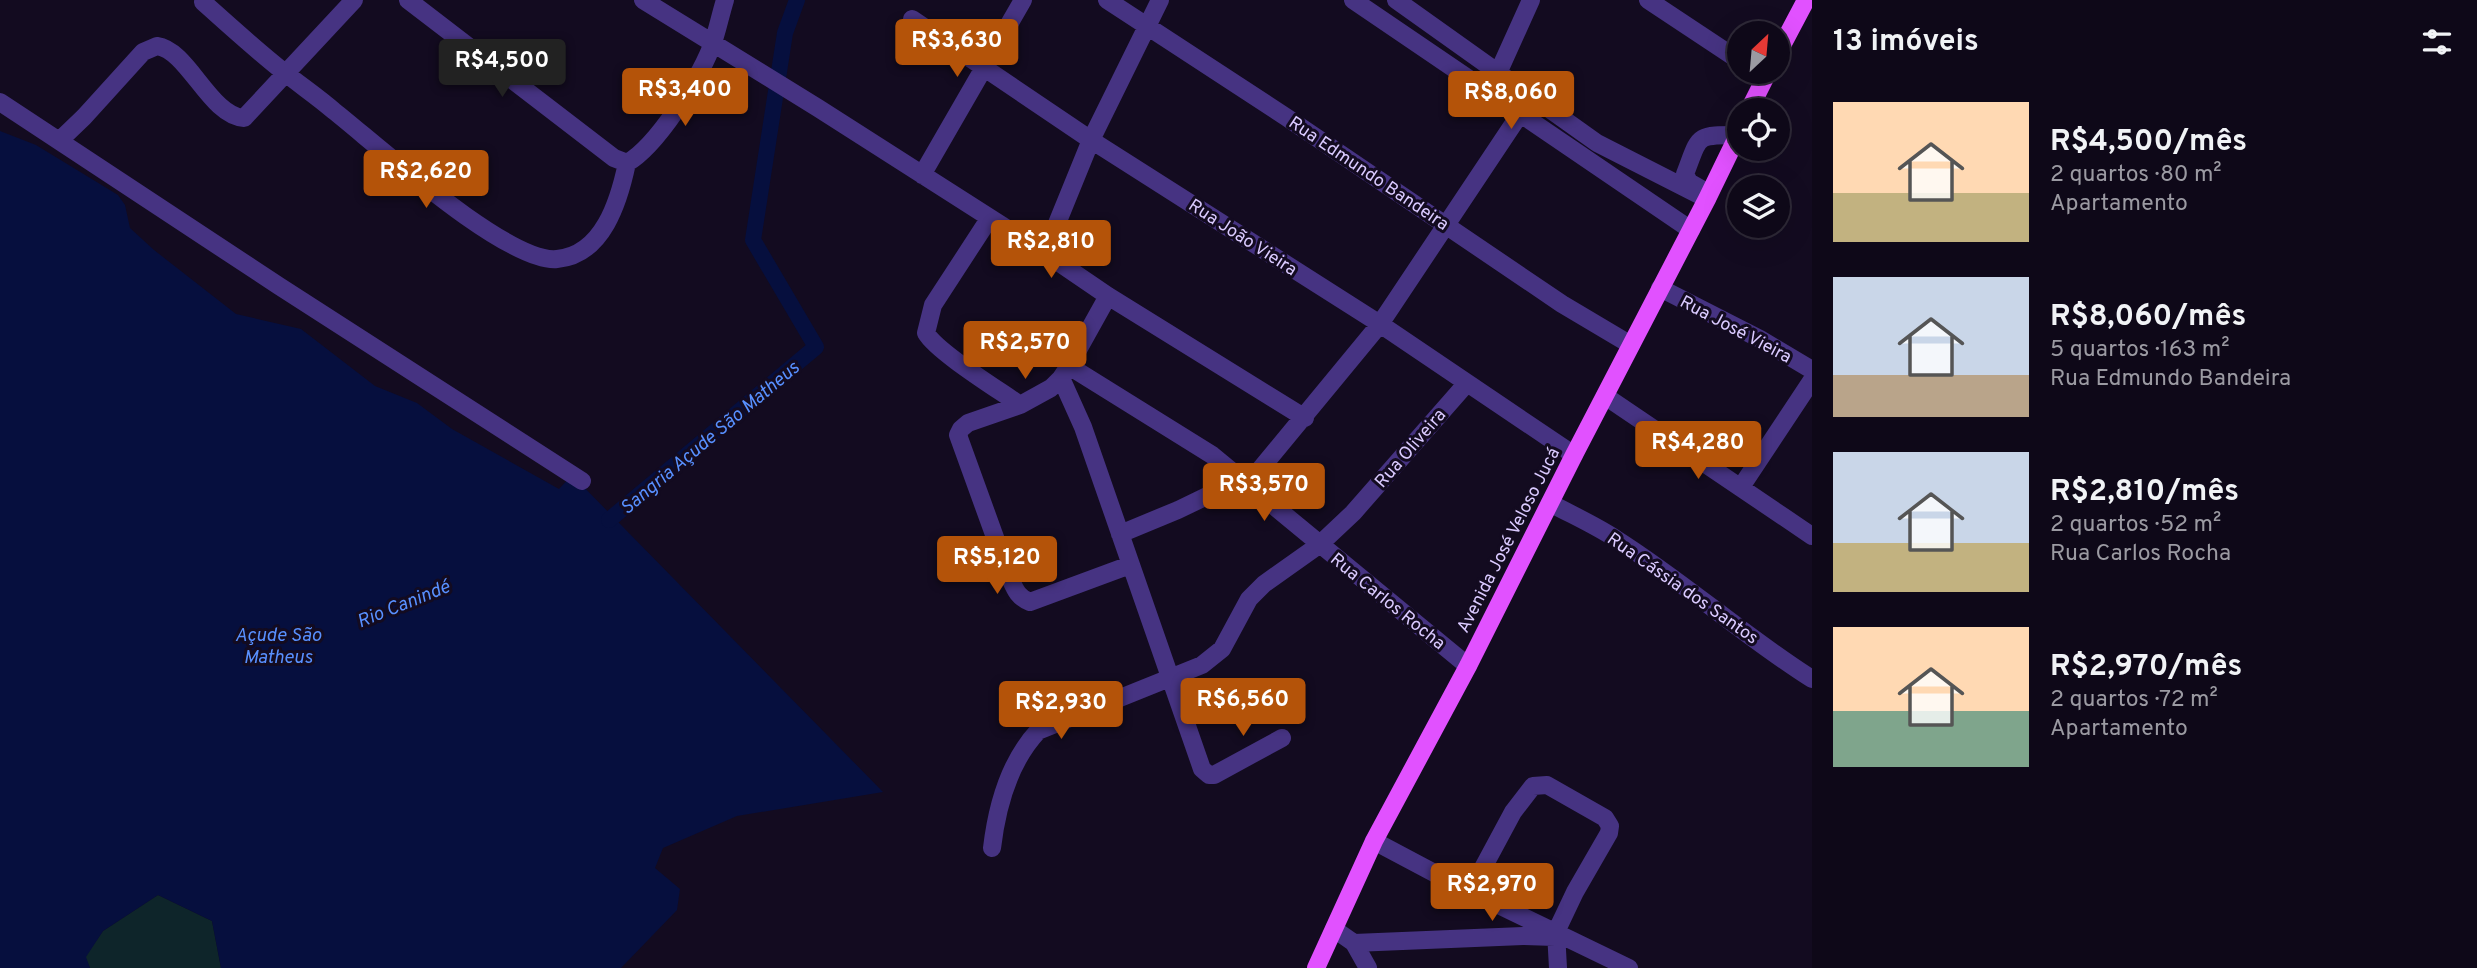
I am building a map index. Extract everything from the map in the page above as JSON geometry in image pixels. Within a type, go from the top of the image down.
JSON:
[{"type":"main road","points":[[1790,30],[1806,0]]},
{"type":"main road","name":"Avenida José Veloso Jucá","points":[[1316,968],[1374,841],[1468,666],[1727,157]]},
{"type":"street","points":[[59,141],[150,47],[163,47],[171,51],[228,113],[244,118],[287,75],[354,0]]},
{"type":"street","points":[[408,0],[614,158],[627,163]]},
{"type":"street","points":[[643,0],[1305,418]]},
{"type":"street","points":[[203,2],[287,75],[441,197],[488,231],[535,257],[547,260],[570,257],[595,242],[621,187],[627,163],[644,151],[693,82],[713,44],[725,0]]},
{"type":"street","points":[[922,175],[1023,0]]},
{"type":"street","name":"Rua Edmundo Bandeira","points":[[1107,0],[1286,117],[1562,304],[1631,345]]},
{"type":"street","points":[[1045,253],[1091,140],[1160,0]]},
{"type":"street","points":[[1353,0],[1691,230]]},
{"type":"street","points":[[1396,0],[1597,143],[1709,196]]},
{"type":"street","points":[[1490,91],[1531,0]]},
{"type":"street","points":[[1648,0],[1727,52]]},
{"type":"street","name":"Rua João Vieira","points":[[912,19],[1091,140],[1380,324],[1574,455]]},
{"type":"street","points":[[0,102],[582,481]]},
{"type":"street","points":[[1120,534],[1245,482],[1305,418],[1380,324],[1448,226],[1520,114]]},
{"type":"street","points":[[1709,196],[1689,182],[1685,174],[1700,140],[1708,135],[1727,134]]},
{"type":"street","points":[[989,219],[933,305],[926,333],[942,350],[1020,405]]},
{"type":"street","name":"Rua José Vieira","points":[[1660,288],[1812,370]]},
{"type":"street","points":[[1108,296],[1065,372],[1039,395],[1020,405],[968,423],[958,435],[1017,594],[1030,602],[1130,565]]},
{"type":"street","points":[[1065,372],[1200,765],[1209,775],[1220,772],[1282,737]]},
{"type":"street","name":"Rua Carlos Rocha","points":[[1065,372],[1189,440],[1245,482],[1468,666]]},
{"type":"street","points":[[1741,487],[1812,380]]},
{"type":"street","name":"Rua Oliveira","points":[[992,848],[996,813],[1028,742],[1038,731],[1202,665],[1222,649],[1248,599],[1264,584],[1319,545],[1353,513],[1467,383]]},
{"type":"street","points":[[1605,396],[1812,536]]},
{"type":"street","name":"Rua Cássia dos Santos","points":[[1550,503],[1616,539],[1812,679]]},
{"type":"street","points":[[1470,892],[1526,792],[1533,786],[1539,783],[1547,785],[1605,818],[1610,826],[1609,833],[1563,914],[1556,934],[1558,968]]},
{"type":"street","points":[[1374,841],[1470,892],[1629,968]]},
{"type":"street","points":[[1334,929],[1354,943],[1368,968]]},
{"type":"street","points":[[1354,943],[1556,934]]},
{"type":"green space","points":[[158,895],[212,921],[221,968],[90,968],[85,957],[103,931]]},
{"type":"water","name":"Açude São Matheus","points":[[0,131],[36,145],[118,195],[125,205],[130,228],[236,314],[301,329],[375,386],[417,403],[452,429],[559,489],[572,475],[883,792],[737,816],[663,848],[655,868],[680,889],[677,910],[621,968],[221,968],[212,921],[158,895],[103,931],[86,957],[90,968],[0,968]]},
{"type":"waterway","name":"Sangria Açude São Matheus","points":[[609,520],[816,347],[753,240],[785,33],[797,0]]},
{"type":"water label","name":"Rio Canindé","points":[[403,603]]}]
